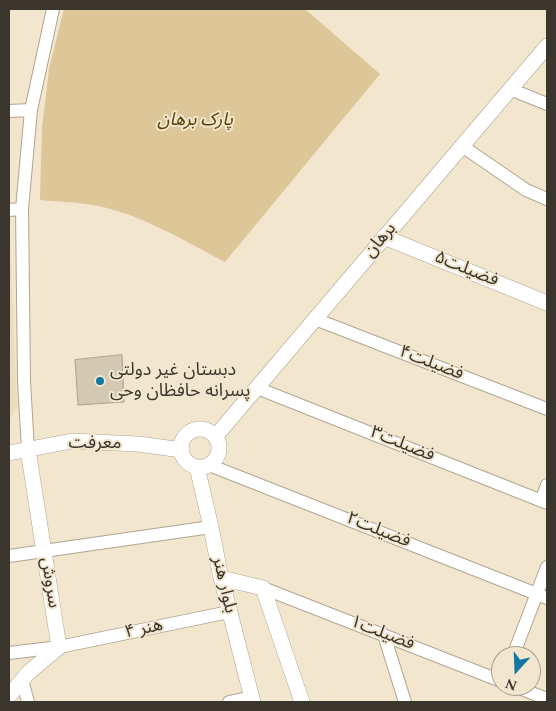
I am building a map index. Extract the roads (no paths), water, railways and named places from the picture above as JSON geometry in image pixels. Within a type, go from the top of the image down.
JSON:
[{"type":"street","points":[[28,450],[24,381],[22,209],[31,110],[53,9]]},
{"type":"street","name":"برهان","points":[[215,437],[547,46]]},
{"type":"street","points":[[510,89],[547,104]]},
{"type":"street","points":[[9,111],[31,110]]},
{"type":"street","points":[[462,146],[526,190],[547,199]]},
{"type":"street","points":[[9,210],[22,209]]},
{"type":"street","name":"فضیلت۵","points":[[384,238],[547,302]]},
{"type":"street","name":"فضیلت۴","points":[[315,320],[547,409]]},
{"type":"street","name":"فضیلت۳","points":[[257,388],[544,502]]},
{"type":"street","points":[[193,430],[205,430],[215,437],[218,449],[214,461],[203,466],[188,463],[182,456],[181,444],[183,438],[193,430]]},
{"type":"street","name":"معرفت","points":[[9,453],[72,442],[138,444],[182,450]]},
{"type":"street","name":"سروش","points":[[28,450],[59,647]]},
{"type":"street","name":"بلوار هنر","points":[[203,466],[220,578],[252,699]]},
{"type":"street","name":"فضیلت۲","points":[[203,466],[542,596]]},
{"type":"street","points":[[544,502],[547,485]]},
{"type":"street","points":[[9,556],[211,527]]},
{"type":"street","points":[[518,646],[542,596],[547,568]]},
{"type":"street","points":[[220,578],[263,588],[302,702]]},
{"type":"street","name":"فضیلت۱","points":[[263,588],[491,677]]},
{"type":"street","name":"هنر ۴","points":[[9,653],[59,647],[230,612]]},
{"type":"street","points":[[384,635],[405,702]]},
{"type":"street","points":[[9,696],[28,673],[59,647]]},
{"type":"street","points":[[22,680],[28,702]]},
{"type":"street","points":[[531,697],[547,699]]},
{"type":"street","points":[[229,702],[252,699]]},
{"type":"place","name":"دبستان غیر دولتی پسرانه حافظان وحی","points":[[100,381]]},
{"type":"park label","name":"پارک برهان","points":[[195,121]]}]
